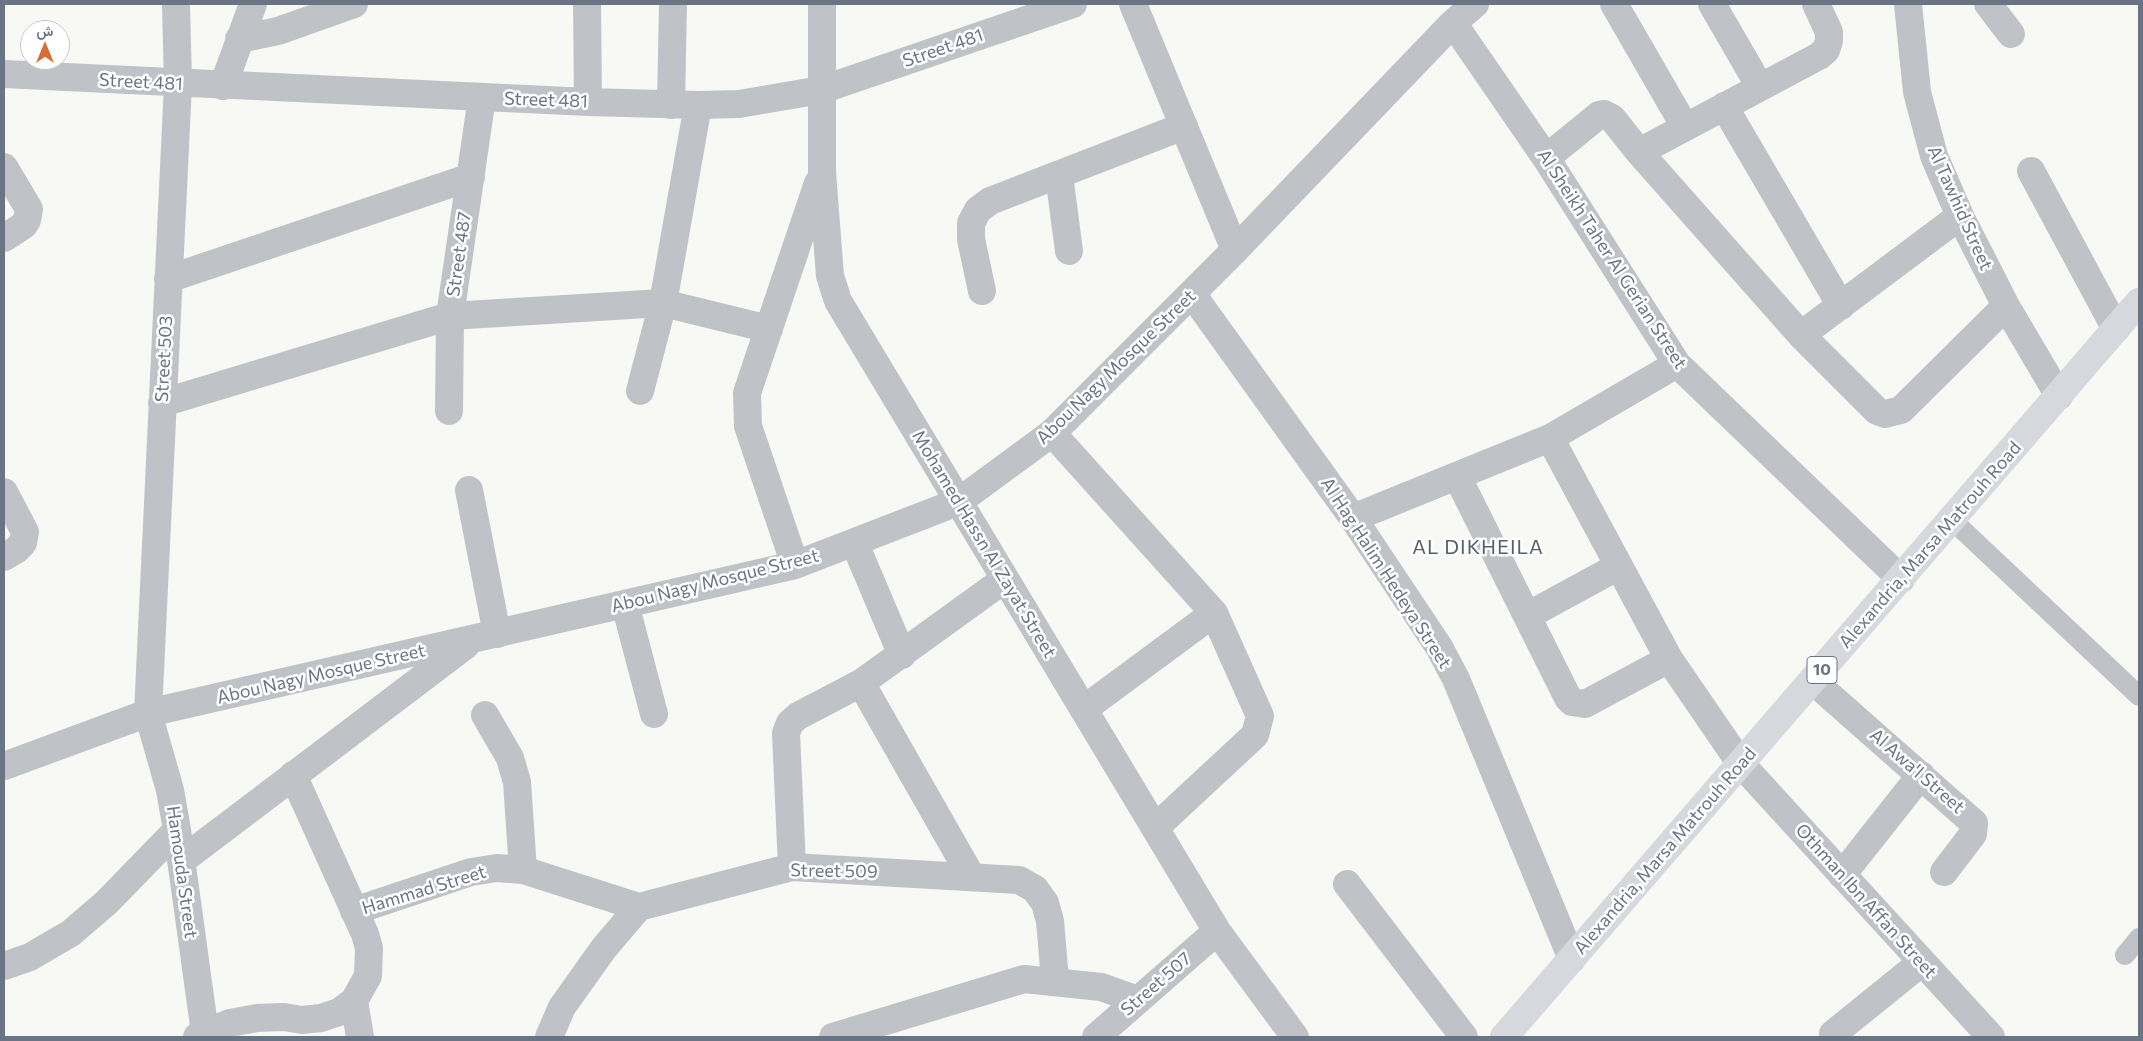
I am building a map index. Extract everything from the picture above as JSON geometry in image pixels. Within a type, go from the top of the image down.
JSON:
[{"type":"main road","name":"Alexandria, Marsa Matrouh Road","points":[[1509,1035],[1572,959],[2059,396],[2131,317]]},
{"type":"street","name":"Street 503","points":[[148,713],[178,84],[176,4]]},
{"type":"street","points":[[222,86],[253,4]]},
{"type":"street","points":[[239,39],[278,31],[354,4]]},
{"type":"street","points":[[587,4],[588,102]]},
{"type":"street","points":[[671,105],[673,4]]},
{"type":"street","name":"Mohamed Hassn Al Zayat Street","points":[[822,4],[822,172],[830,276],[838,301],[1156,826],[1217,931],[1294,1037]]},
{"type":"street","name":"Street 481","points":[[4,74],[222,86],[698,105],[780,98],[821,90],[1073,4]]},
{"type":"street","points":[[1133,4],[1235,250]]},
{"type":"street","name":"Abou Nagy Mosque Street","points":[[4,766],[148,713],[795,565],[855,544],[958,502],[1052,433],[1192,294],[1453,23],[1475,4]]},
{"type":"street","points":[[1614,4],[1685,127]]},
{"type":"street","points":[[1712,4],[1760,87]]},
{"type":"street","points":[[1639,152],[1819,56],[1826,50],[1829,32],[1816,4]]},
{"type":"street","name":"Al Tawhid Street","points":[[1908,4],[1917,92],[1934,156],[1960,216],[2006,306],[2059,396]]},
{"type":"street","points":[[1988,4],[2011,34]]},
{"type":"street","name":"Al Sheikh Taher Al Gerian Street","points":[[1453,23],[1546,158],[1677,364],[1902,579]]},
{"type":"street","name":"Street 487","points":[[449,411],[450,316],[482,97]]},
{"type":"street","points":[[640,391],[663,303],[698,105]]},
{"type":"street","points":[[1724,106],[1841,306]]},
{"type":"street","points":[[1546,158],[1599,115],[1604,114],[1612,118],[1639,152],[1801,335],[1877,411],[1893,413],[1901,410],[2006,306]]},
{"type":"street","points":[[982,291],[970,239],[972,224],[978,210],[990,201],[1184,126]]},
{"type":"street","points":[[4,167],[29,209],[29,215],[24,225],[4,238]]},
{"type":"street","points":[[2031,171],[2131,317]]},
{"type":"street","points":[[795,565],[748,426],[746,410],[751,377],[822,172]]},
{"type":"street","points":[[1059,175],[1069,251]]},
{"type":"street","points":[[168,279],[471,176]]},
{"type":"street","points":[[1801,335],[1960,216]]},
{"type":"street","name":"Al Hag Halim Hedeya Street","points":[[1192,294],[1353,518],[1424,624],[1456,679],[1572,959]]},
{"type":"street","points":[[162,403],[450,316],[663,303],[768,329]]},
{"type":"street","points":[[1353,518],[1550,438],[1677,364]]},
{"type":"street","points":[[1052,433],[1214,613],[1257,707],[1259,726],[1255,735],[1156,826]]},
{"type":"street","name":"Othman Ibn Affan Street","points":[[1550,438],[1669,659],[1741,764],[1991,1037]]},
{"type":"street","points":[[1457,476],[1568,698],[1578,704],[1585,704],[1669,659]]},
{"type":"street","points":[[181,861],[293,774],[485,636],[469,490]]},
{"type":"street","points":[[4,492],[25,532],[24,542],[16,550],[4,557]]},
{"type":"street","points":[[855,544],[902,655]]},
{"type":"street","points":[[1527,616],[1619,566]]},
{"type":"street","points":[[792,867],[786,739],[788,728],[798,716],[861,683],[902,655],[1005,579]]},
{"type":"street","points":[[625,604],[654,714]]},
{"type":"street","points":[[1084,709],[1214,613]]},
{"type":"street","name":"Al Awa'l Street","points":[[1813,681],[1972,819],[1975,826],[1974,834],[1944,872]]},
{"type":"street","points":[[861,683],[970,876]]},
{"type":"street","name":"Hamouda Street","points":[[148,713],[170,790],[177,830],[201,1035]]},
{"type":"street","points":[[485,715],[510,758],[517,782],[523,870]]},
{"type":"street","points":[[201,1035],[230,1023],[257,1018],[285,1027],[302,1020],[321,1018],[339,1012],[354,1001],[368,976],[370,962],[365,934],[293,774]]},
{"type":"street","points":[[1842,875],[1921,774]]},
{"type":"street","points":[[4,966],[30,957],[71,934],[107,902],[177,830]]},
{"type":"street","name":"Street 509","points":[[639,908],[792,867],[1019,880],[1035,889],[1046,904],[1050,921],[1055,980]]},
{"type":"street","name":"Hammad Street","points":[[354,911],[471,872],[496,868],[523,870],[639,908]]},
{"type":"street","points":[[1347,884],[1464,1037]]},
{"type":"street","points":[[549,1037],[562,1007],[604,948],[639,908]]},
{"type":"street","name":"Street 507","points":[[1096,1037],[1217,931]]},
{"type":"street","points":[[1833,1034],[1922,962]]},
{"type":"street","points":[[833,1037],[1024,979],[1055,980],[1101,987],[1138,1000]]},
{"type":"street","points":[[354,1001],[360,1037]]},
{"type":"lane","points":[[1952,520],[2139,696]]},
{"type":"lane","points":[[2125,955],[2139,938]]},
{"type":"district","name":"AL DIKHEILA","points":[[1478,547]]}]
